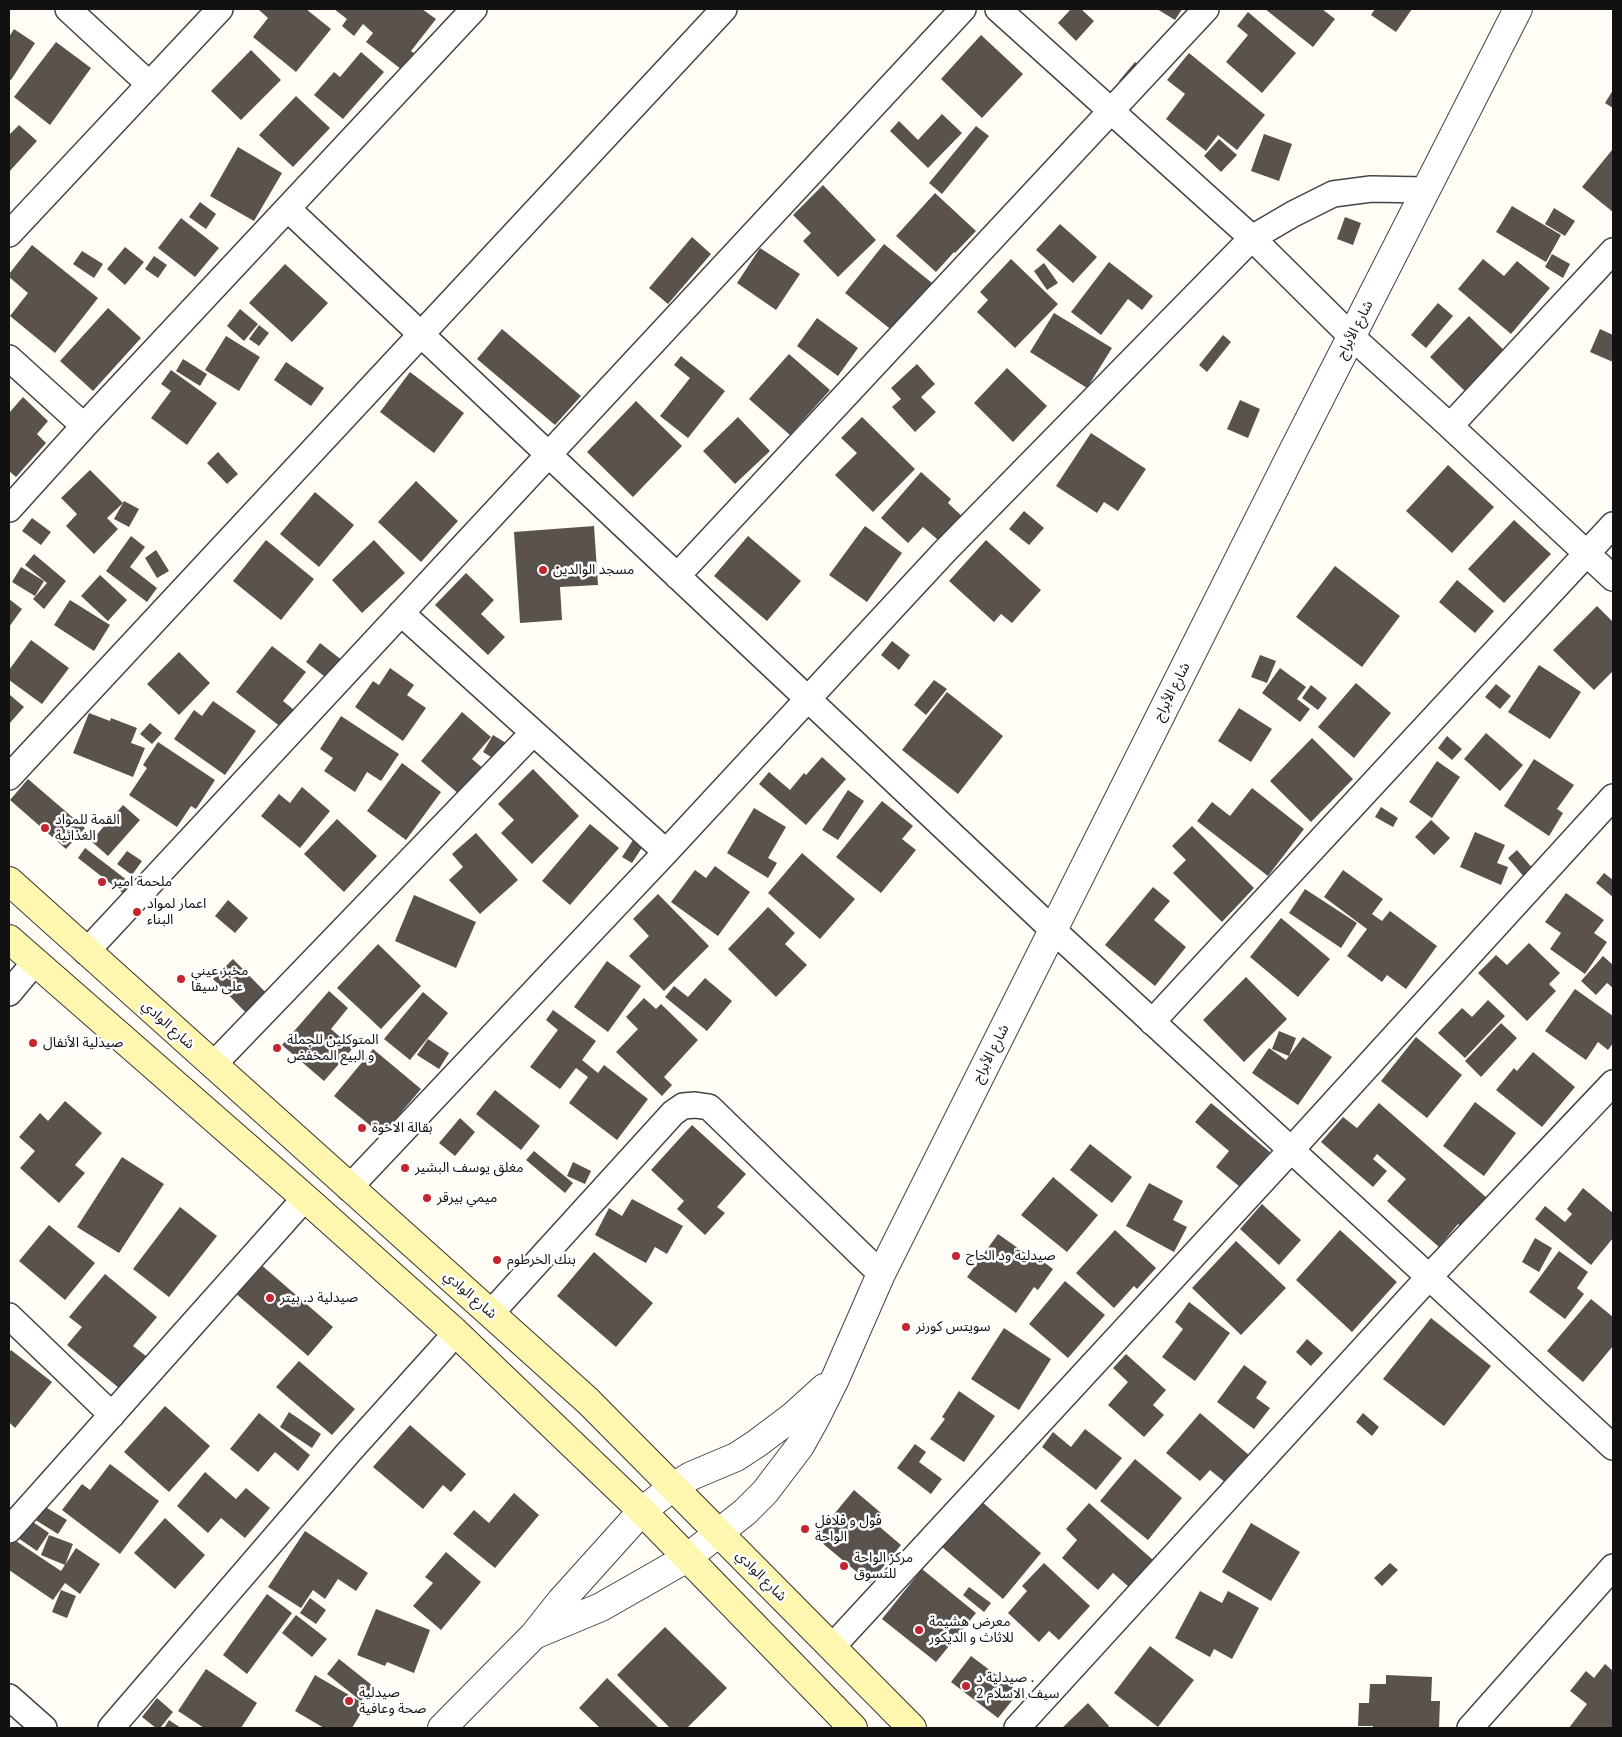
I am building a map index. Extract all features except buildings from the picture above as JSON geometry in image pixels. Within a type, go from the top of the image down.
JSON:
[{"type":"main road","name":"شارع الوادي","points":[[9,881],[588,1401],[912,1728]]},
{"type":"main road","points":[[9,939],[456,1333],[642,1511],[852,1728]]},
{"type":"street","points":[[68,9],[149,84]]},
{"type":"street","points":[[9,234],[220,9]]},
{"type":"street","points":[[9,509],[84,426],[474,9]]},
{"type":"street","points":[[9,777],[724,9]]},
{"type":"street","points":[[86,952],[963,9]]},
{"type":"street","points":[[998,9],[1252,238],[1352,337],[1613,578]]},
{"type":"street","points":[[677,576],[1206,9]]},
{"type":"street","name":"شارع الأبراج","points":[[534,1636],[601,1607],[687,1558],[719,1534],[765,1492],[784,1469],[808,1431],[835,1378],[881,1274],[1518,9]]},
{"type":"street","points":[[349,1188],[666,852],[945,551],[1252,238],[1293,214],[1333,194],[1371,189],[1426,190]]},
{"type":"street","points":[[288,209],[1053,930],[1613,1447]]},
{"type":"street","points":[[1450,426],[1613,250]]},
{"type":"street","points":[[9,358],[84,426]]},
{"type":"street","points":[[1152,1022],[1613,525]]},
{"type":"street","points":[[401,613],[666,852]]},
{"type":"street","points":[[213,1065],[534,732]]},
{"type":"street","points":[[832,1647],[1291,1150],[1613,797]]},
{"type":"street","points":[[9,993],[35,962]]},
{"type":"street","points":[[1017,1728],[1429,1277],[1613,1083]]},
{"type":"street","points":[[491,1312],[673,1113],[684,1106],[709,1106],[881,1274]]},
{"type":"street","points":[[9,1530],[305,1198]]},
{"type":"street","points":[[9,1316],[112,1415]]},
{"type":"street","points":[[111,1728],[348,1453],[456,1333]]},
{"type":"street","points":[[442,1728],[534,1636],[561,1601],[642,1511],[692,1476],[736,1457],[756,1444],[792,1416],[835,1378]]},
{"type":"street","points":[[1470,1728],[1613,1567]]},
{"type":"street","points":[[9,1697],[44,1728]]},
{"type":"place","name":"مسجد الوالدين","points":[[543,570]]},
{"type":"place","name":"القمة للمواد الغذائية","points":[[45,828]]},
{"type":"place","name":"ملحمة امير","points":[[102,882]]},
{"type":"place","name":"اعمار لمواد البناء","points":[[137,912]]},
{"type":"place","name":"مخبز عيني على سيقا","points":[[181,979]]},
{"type":"place","name":"صيدلية الأنفال","points":[[33,1043]]},
{"type":"place","name":"المتوكلين للجملة و البيع المخفض","points":[[277,1048]]},
{"type":"place","name":"بقالة الاخوة","points":[[362,1128]]},
{"type":"place","name":"مغلق يوسف البشير","points":[[405,1168]]},
{"type":"place","name":"ميمي بيرقر","points":[[427,1198]]},
{"type":"place","name":"صيدلية ود الحاج","points":[[956,1256]]},
{"type":"place","name":"بنك الخرطوم","points":[[497,1260]]},
{"type":"place","name":"صيدلية د. بيتر","points":[[270,1298]]},
{"type":"place","name":"سويتس كورنر","points":[[906,1327]]},
{"type":"place","name":"فول و فلافل الواحة","points":[[805,1529]]},
{"type":"place","name":"مركز الواحة للتسوق","points":[[844,1566]]},
{"type":"place","name":"معرض هشيمة للاثاث و الديكور","points":[[919,1630]]},
{"type":"place","name":"صيدلية د . سيف الاسلام 2","points":[[966,1686]]},
{"type":"place","name":"صيدلية صحة وعافية","points":[[349,1701]]}]
